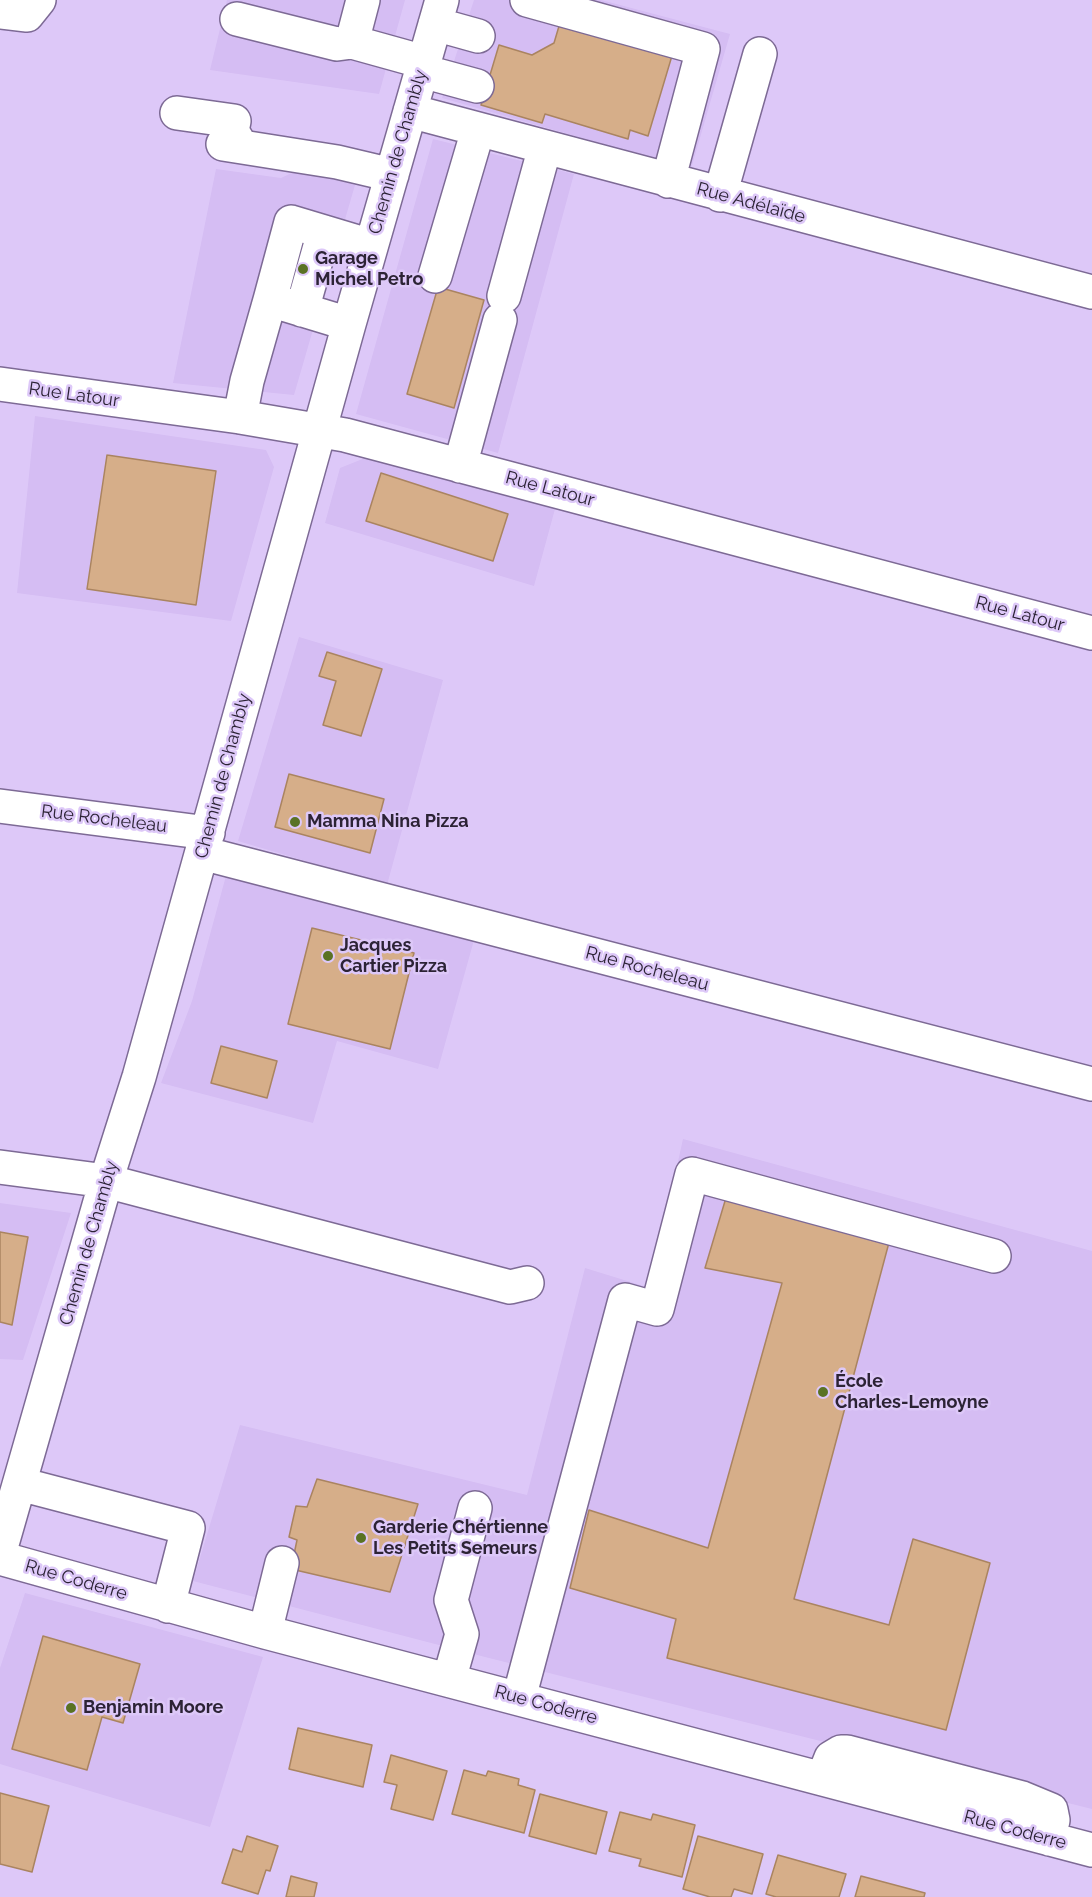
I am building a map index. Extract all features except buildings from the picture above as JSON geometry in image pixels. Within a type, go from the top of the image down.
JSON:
[{"type":"street","points":[[0,12],[27,15],[39,0]]},
{"type":"street","points":[[352,42],[363,0]]},
{"type":"street","points":[[527,0],[704,50],[668,181]]},
{"type":"street","points":[[439,12],[478,36]]},
{"type":"street","name":"Chemin de Chambly","points":[[0,1551],[106,1180],[139,1077],[349,324],[439,12]]},
{"type":"street","points":[[237,19],[337,44],[352,42],[477,86]]},
{"type":"street","points":[[720,195],[760,54]]},
{"type":"street","name":"Rue Adélaïde","points":[[410,111],[1092,292]]},
{"type":"street","points":[[177,113],[234,121],[232,145],[337,162],[392,175]]},
{"type":"street","points":[[435,276],[478,130]]},
{"type":"street","points":[[460,466],[544,147]]},
{"type":"street","points":[[240,417],[247,381],[291,222],[371,246]]},
{"type":"street","points":[[302,310],[324,232]]},
{"type":"street","points":[[270,300],[349,324]]},
{"type":"street","name":"Rue Latour","points":[[0,384],[240,417],[319,431],[1092,633]]},
{"type":"street","name":"Rue Rocheleau","points":[[0,806],[205,843],[1092,1084]]},
{"type":"street","points":[[0,1167],[106,1180],[510,1287],[527,1283]]},
{"type":"street","points":[[519,1698],[625,1300],[657,1309],[692,1174],[993,1256]]},
{"type":"street","points":[[20,1484],[189,1528],[168,1606]]},
{"type":"street","points":[[449,1680],[462,1634],[451,1600],[475,1508]]},
{"type":"street","name":"Rue Coderre","points":[[0,1558],[265,1632],[1092,1850]]},
{"type":"street","points":[[265,1632],[282,1563]]},
{"type":"shaded area","points":[[227,0],[405,0],[379,94],[210,70]]},
{"type":"shaded area","points":[[474,0],[601,0],[730,34],[691,169],[442,98]]},
{"type":"shaded area","points":[[433,139],[574,174],[498,453],[356,414]]},
{"type":"shaded area","points":[[216,169],[281,178],[300,169],[355,185],[294,395],[173,383]]},
{"type":"shaded area","points":[[35,416],[266,450],[274,467],[231,621],[17,593]]},
{"type":"shaded area","points":[[370,456],[555,509],[534,586],[325,523],[340,468]]},
{"type":"shaded area","points":[[299,637],[443,680],[387,885],[238,841]]},
{"type":"shaded area","points":[[227,872],[474,940],[438,1069],[337,1041],[313,1123],[161,1083],[192,1001]]},
{"type":"shaded area","name":"École Charles-Lemoyne","points":[[683,1139],[1092,1251],[1092,1809],[485,1657],[193,1581],[240,1425],[527,1495],[585,1268],[650,1288]]},
{"type":"shaded area","points":[[0,1203],[71,1213],[23,1360],[0,1359]]},
{"type":"shaded area","points":[[25,1593],[263,1657],[210,1827],[0,1764],[0,1668]]},
{"type":"place","name":"Garage Michel Petro","points":[[303,269]]},
{"type":"place","name":"Mamma Nina Pizza","points":[[295,822]]},
{"type":"place","name":"Jacques Cartier Pizza","points":[[328,956]]},
{"type":"place","name":"École Charles-Lemoyne","points":[[823,1392]]},
{"type":"place","name":"Garderie Chértienne Les Petits Semeurs","points":[[361,1538]]},
{"type":"place","name":"Benjamin Moore","points":[[71,1708]]}]
